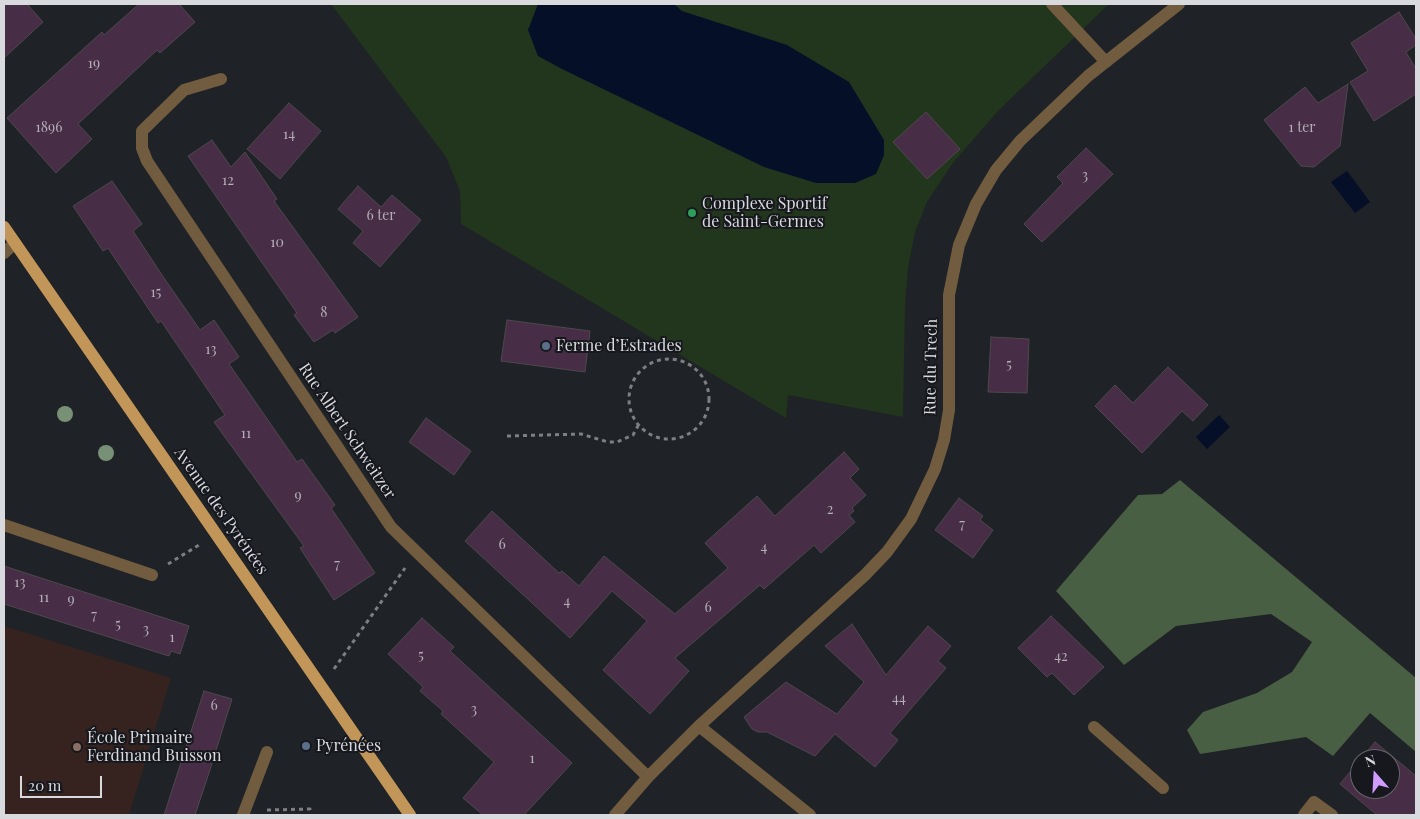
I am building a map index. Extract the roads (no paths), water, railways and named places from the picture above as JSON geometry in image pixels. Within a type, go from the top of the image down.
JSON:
[{"type":"main road","name":"Avenue des Pyrénées","points":[[4,227],[410,815]]},
{"type":"street","points":[[1052,4],[1106,62]]},
{"type":"street","name":"Rue du Trech","points":[[616,815],[648,777],[699,726],[865,575],[887,552],[911,519],[935,469],[944,440],[949,410],[949,295],[953,268],[966,224],[996,170],[1020,141],[1088,76],[1179,4]]},
{"type":"street","name":"Rue Albert Schweitzer","points":[[221,79],[184,90],[142,130],[142,148],[147,161],[391,527],[648,777]]},
{"type":"street","points":[[4,253],[15,243]]},
{"type":"street","points":[[4,525],[152,575]]},
{"type":"street","points":[[699,726],[810,815]]},
{"type":"street","points":[[1094,727],[1163,788]]},
{"type":"street","points":[[244,813],[267,752]]},
{"type":"street","points":[[1304,815],[1314,802],[1332,815]]},
{"type":"water","points":[[538,4],[674,4],[682,11],[787,45],[849,82],[884,140],[884,155],[876,174],[855,183],[816,183],[764,167],[562,69],[538,56],[528,30]]},
{"type":"water","points":[[1347,171],[1370,202],[1355,213],[1331,182]]},
{"type":"water","points":[[1219,415],[1230,427],[1207,449],[1196,437]]},
{"type":"place","name":"Complexe Sportif de Saint-Germes","points":[[692,213]]},
{"type":"place","name":"Ferme d’Estrades","points":[[546,346]]},
{"type":"place","name":"Pyrénées","points":[[306,746]]},
{"type":"place","name":"École Primaire Ferdinand Buisson","points":[[77,747]]}]
